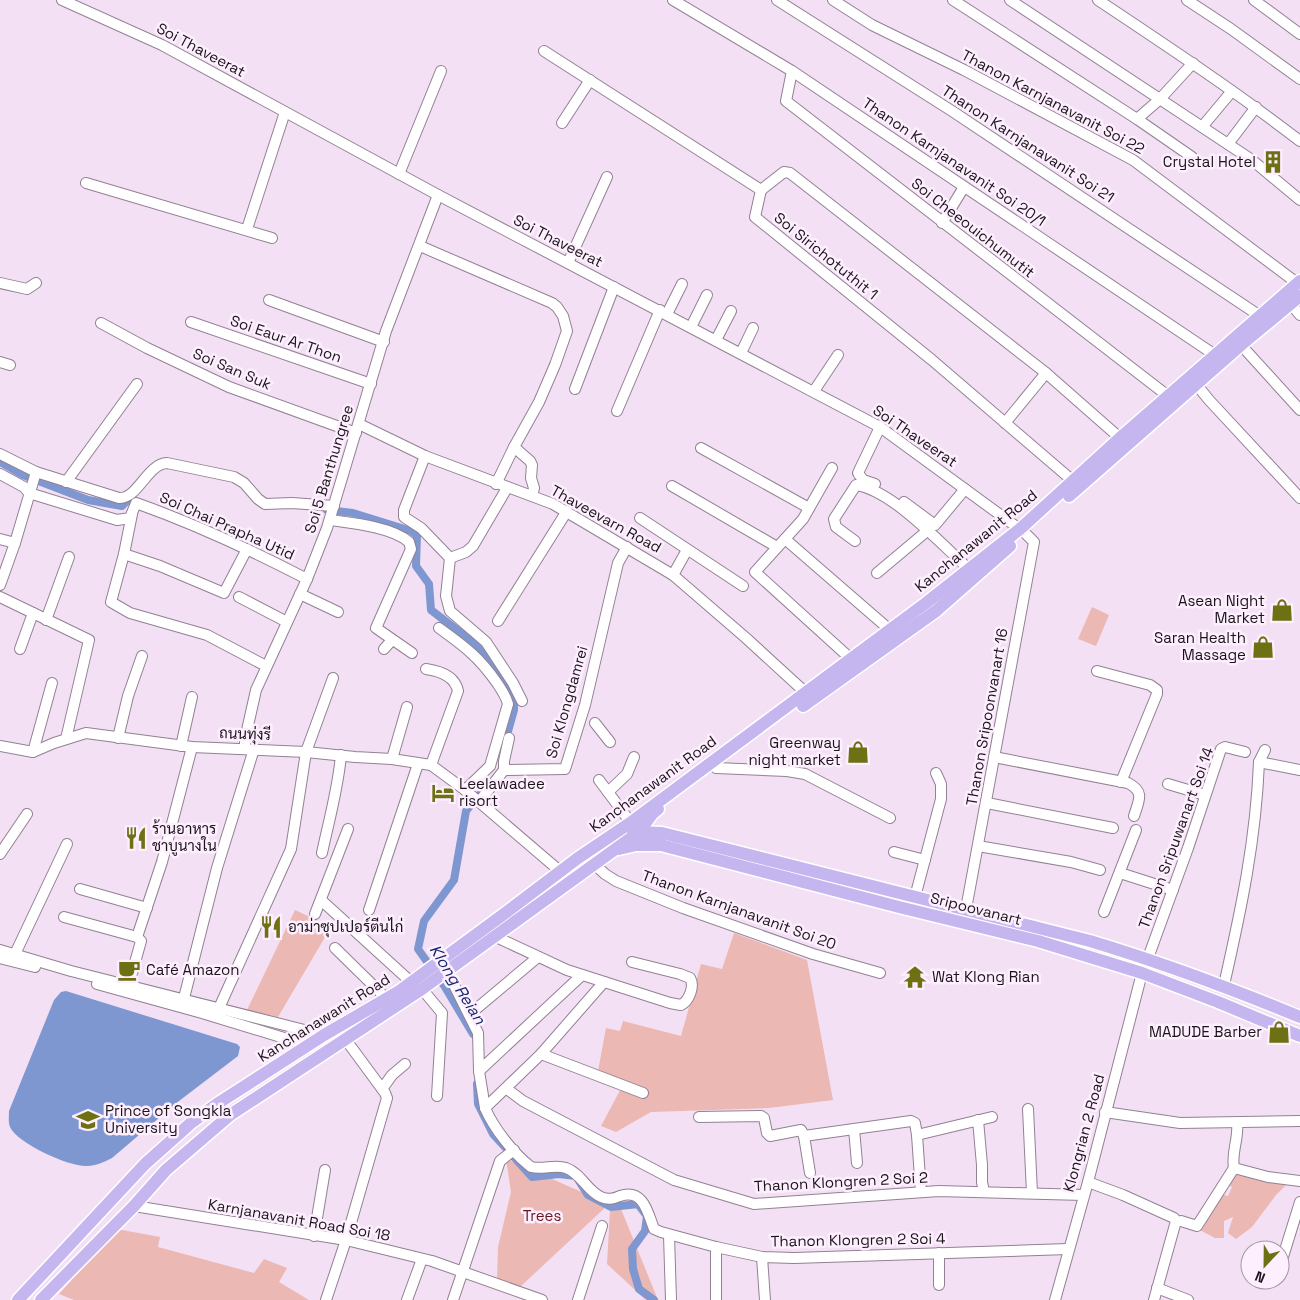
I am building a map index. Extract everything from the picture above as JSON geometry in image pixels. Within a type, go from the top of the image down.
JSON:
[{"type":"main road","name":"Kanchanawanit Road","points":[[651,811],[969,569],[1022,531],[1114,458],[1196,384],[1260,316],[1294,292]]},
{"type":"main road","name":"Kanchanawanit Road","points":[[41,1300],[134,1206],[166,1170],[230,1115],[346,1040],[419,983],[447,964],[578,858],[716,768],[936,611],[1120,438],[1215,355],[1238,341],[1294,292]]},
{"type":"main road","points":[[639,832],[651,811]]},
{"type":"main road","points":[[614,850],[662,839],[655,827],[651,811]]},
{"type":"main road","name":"Sripoovanart","points":[[609,837],[628,832],[639,832],[882,902],[1038,941],[1142,973],[1300,1036]]},
{"type":"main road","name":"Kanchanawanit Road","points":[[447,964],[496,937],[639,832]]},
{"type":"main road","name":"Sripoovanart","points":[[662,839],[915,896],[1090,940],[1224,985],[1300,1017]]},
{"type":"main road","points":[[882,902],[885,889]]},
{"type":"main road","points":[[1142,973],[1148,958]]},
{"type":"main road","name":"Kanchanawanit Road","points":[[18,1300],[145,1164],[220,1102],[307,1045],[419,983]]},
{"type":"main road","points":[[324,1035],[334,1048]]},
{"type":"main road","points":[[307,1045],[317,1059]]},
{"type":"street","name":"Soi Thaveerat","points":[[62,0],[162,45],[438,195],[880,427],[1022,531]]},
{"type":"street","name":"Thanon Karnjanavanit Soi 20/1","points":[[673,0],[792,71],[1215,355]]},
{"type":"street","name":"Thanon Karnjanavanit Soi 21","points":[[777,0],[952,111],[1260,316]]},
{"type":"street","name":"Thanon Karnjanavanit Soi 22","points":[[833,0],[872,25],[964,70],[1134,160],[1294,292],[1300,315]]},
{"type":"street","points":[[953,0],[1137,119],[1192,157]]},
{"type":"street","points":[[1010,0],[1252,160],[1300,200]]},
{"type":"street","points":[[1098,0],[1193,63],[1256,107],[1300,141]]},
{"type":"street","points":[[1187,0],[1232,29],[1300,79]]},
{"type":"street","points":[[1254,0],[1300,34]]},
{"type":"street","points":[[544,51],[761,190],[784,172],[790,173],[1046,374],[1120,438]]},
{"type":"street","points":[[1137,119],[1160,99],[1193,63]]},
{"type":"street","points":[[399,174],[441,71]]},
{"type":"street","name":"Soi Cheeouichumutit","points":[[792,71],[786,101],[1168,396]]},
{"type":"street","points":[[562,123],[590,80]]},
{"type":"street","points":[[1202,127],[1232,91]]},
{"type":"street","points":[[1228,144],[1256,107]]},
{"type":"street","points":[[247,229],[285,112]]},
{"type":"street","points":[[568,263],[607,176]]},
{"type":"street","points":[[86,183],[247,229],[272,238]]},
{"type":"street","points":[[942,223],[964,187]]},
{"type":"street","name":"Soi Sirichotuthit 1","points":[[761,190],[755,218],[924,354],[1073,481]]},
{"type":"street","name":"Soi 5 Banthungree","points":[[183,1003],[217,868],[250,749],[256,690],[307,579],[330,520],[384,342],[438,195]]},
{"type":"street","points":[[420,246],[552,303],[563,316],[567,331],[555,365],[539,402],[496,484]]},
{"type":"street","points":[[0,283],[27,289],[36,283]]},
{"type":"street","points":[[617,412],[663,312],[682,284]]},
{"type":"street","points":[[575,389],[614,287]]},
{"type":"street","points":[[691,327],[707,295]]},
{"type":"street","points":[[270,300],[384,342]]},
{"type":"street","points":[[716,340],[731,311]]},
{"type":"street","name":"Soi Eaur Ar Thon","points":[[191,322],[371,384]]},
{"type":"street","name":"Soi San Suk","points":[[101,323],[147,348],[229,387],[357,428]]},
{"type":"street","points":[[741,353],[753,328]]},
{"type":"street","points":[[1238,341],[1300,410]]},
{"type":"street","points":[[814,392],[838,355]]},
{"type":"street","points":[[1005,423],[1046,374]]},
{"type":"street","points":[[66,482],[137,384]]},
{"type":"street","points":[[1196,384],[1300,498]]},
{"type":"street","points":[[880,427],[858,473],[863,480],[881,486],[935,525],[965,489]]},
{"type":"street","name":"Thaveevarn Road","points":[[357,428],[567,511],[673,574],[806,693]]},
{"type":"street","points":[[514,447],[532,465],[531,478],[534,488],[532,496]]},
{"type":"street","points":[[701,448],[809,508]]},
{"type":"street","points":[[0,454],[33,480],[66,482],[119,498],[128,496],[157,466],[164,463],[226,474],[240,480],[265,504],[292,503],[334,506]]},
{"type":"street","points":[[424,456],[404,510],[404,517],[421,528],[450,558]]},
{"type":"street","points":[[832,468],[803,519],[755,572],[851,659]]},
{"type":"street","points":[[0,474],[24,488],[33,480]]},
{"type":"street","points":[[0,585],[15,543],[33,480]]},
{"type":"street","name":"Soi Chai Prapha Utid","points":[[33,480],[117,520],[130,518],[136,503],[196,526],[307,579]]},
{"type":"street","points":[[855,541],[836,526],[834,519],[856,485],[877,491],[899,505],[969,569]]},
{"type":"street","points":[[672,486],[777,548]]},
{"type":"street","points":[[450,558],[466,552],[473,546],[507,488]]},
{"type":"street","points":[[498,621],[567,511]]},
{"type":"street","points":[[132,514],[124,554],[111,602],[130,613],[207,635],[266,666]]},
{"type":"street","points":[[640,518],[743,586]]},
{"type":"street","points":[[330,520],[369,526],[400,536],[409,542],[411,549],[376,628],[412,653]]},
{"type":"street","points":[[877,573],[927,531]]},
{"type":"street","name":"Thanon Sripoonvanart 16","points":[[966,909],[1034,542],[1022,531]]},
{"type":"street","points":[[0,539],[15,543]]},
{"type":"street","points":[[785,539],[890,630]]},
{"type":"street","name":"Soi Klongdamrei","points":[[504,770],[565,769],[585,705],[618,563],[627,547]]},
{"type":"street","points":[[124,554],[160,566],[224,593],[246,549]]},
{"type":"street","points":[[673,574],[687,550]]},
{"type":"street","points":[[46,620],[69,557]]},
{"type":"street","points":[[450,558],[446,596],[450,611],[479,647],[513,683],[522,701]]},
{"type":"street","points":[[300,594],[338,612]]},
{"type":"street","points":[[240,597],[287,622]]},
{"type":"street","points":[[0,598],[89,640],[66,739]]},
{"type":"street","points":[[20,649],[33,613]]},
{"type":"street","points":[[439,628],[479,647],[508,704],[490,766],[472,796]]},
{"type":"street","points":[[384,649],[392,640]]},
{"type":"street","points":[[118,738],[128,696],[142,656]]},
{"type":"street","points":[[426,669],[444,673],[456,684],[458,691],[431,765],[472,796],[560,872]]},
{"type":"street","points":[[1097,671],[1150,685],[1158,694],[1121,782]]},
{"type":"street","points":[[219,1008],[291,849],[306,752],[333,678]]},
{"type":"street","points":[[33,752],[52,683]]},
{"type":"street","points":[[182,746],[192,697]]},
{"type":"street","points":[[392,759],[407,706]]},
{"type":"street","points":[[595,722],[610,742]]},
{"type":"street","name":"ถนนทุ่งรี","points":[[2,750],[33,752],[86,733],[192,747],[306,752],[392,759],[431,765]]},
{"type":"street","points":[[472,796],[504,770],[509,738]]},
{"type":"street","points":[[137,937],[162,862],[192,747]]},
{"type":"street","name":"Thanon Sripuwanart Soi 14","points":[[1148,958],[1222,748],[1245,752]]},
{"type":"street","points":[[1224,985],[1244,899],[1252,848],[1259,762],[1265,750]]},
{"type":"street","points":[[322,853],[333,811],[341,756]]},
{"type":"street","points":[[608,792],[627,774],[634,757]]},
{"type":"street","points":[[994,757],[1128,783],[1136,787],[1140,792],[1134,816]]},
{"type":"street","points":[[1259,762],[1300,770]]},
{"type":"street","points":[[369,910],[418,764]]},
{"type":"street","points":[[716,768],[805,774],[890,818]]},
{"type":"street","points":[[915,896],[941,799],[941,784],[936,773]]},
{"type":"street","points":[[599,780],[630,823],[639,832]]},
{"type":"street","points":[[1168,784],[1205,795]]},
{"type":"street","points":[[987,803],[1113,828]]},
{"type":"street","points":[[0,854],[27,814]]},
{"type":"street","points":[[315,914],[348,829]]},
{"type":"street","points":[[1104,912],[1136,830]]},
{"type":"street","points":[[15,954],[67,844]]},
{"type":"street","points":[[978,846],[1071,862],[1100,870]]},
{"type":"street","points":[[894,852],[925,860]]},
{"type":"street","name":"Thanon Karnjanavanit Soi 20","points":[[594,864],[616,882],[746,932],[829,959],[880,973]]},
{"type":"street","points":[[1120,873],[1173,890]]},
{"type":"street","points":[[80,889],[147,908]]},
{"type":"street","points":[[321,900],[419,983],[442,1013],[437,1096]]},
{"type":"street","points":[[64,917],[137,937],[141,941],[129,984]]},
{"type":"street","points":[[496,937],[582,975],[676,1005],[681,1005],[687,1001],[692,983],[690,978],[632,962]]},
{"type":"street","points":[[335,948],[387,999]]},
{"type":"street","points":[[0,950],[71,971],[129,984],[307,1045]]},
{"type":"street","points":[[470,1014],[538,957]]},
{"type":"street","points":[[0,958],[183,1003],[219,1008],[324,1035]]},
{"type":"street","name":"Klongrian 2 Road","points":[[1055,1300],[1088,1182],[1142,973]]},
{"type":"street","points":[[478,1071],[582,975]]},
{"type":"street","points":[[485,1108],[507,1089],[541,1054],[604,982]]},
{"type":"street","points":[[453,1300],[500,1161],[513,1150],[491,1121],[485,1108],[478,1071],[478,1033],[455,987]]},
{"type":"street","points":[[326,1300],[346,1240],[387,1100],[387,1096],[346,1040]]},
{"type":"street","points":[[541,1054],[643,1093]]},
{"type":"street","points":[[382,1089],[392,1075],[405,1064]]},
{"type":"street","name":"Thanon Klongren 2 Soi 2","points":[[507,1089],[523,1101],[674,1180],[754,1204],[921,1192],[1084,1195]]},
{"type":"street","points":[[1028,1109],[1032,1193]]},
{"type":"street","points":[[1105,1112],[1180,1123],[1300,1121]]},
{"type":"street","points":[[699,1117],[761,1116],[764,1118],[769,1136],[801,1130],[804,1136],[810,1173]]},
{"type":"street","points":[[917,1135],[992,1117]]},
{"type":"street","points":[[978,1120],[984,1192]]},
{"type":"street","points":[[804,1136],[911,1121],[915,1123],[917,1135],[921,1192]]},
{"type":"street","points":[[1181,1221],[1197,1226],[1234,1168],[1232,1158],[1238,1133],[1237,1123]]},
{"type":"street","points":[[854,1129],[857,1163]]},
{"type":"street","name":"Thanon Klongren 2 Soi 4","points":[[513,1150],[532,1168],[557,1166],[571,1170],[593,1192],[606,1199],[628,1195],[636,1197],[647,1209],[654,1229],[669,1235],[762,1257],[794,1258],[1068,1249]]},
{"type":"street","points":[[1234,1168],[1268,1177],[1300,1181]]},
{"type":"street","points":[[314,1236],[325,1170]]},
{"type":"street","points":[[1088,1182],[1174,1218],[1176,1222],[1154,1300]]},
{"type":"street","points":[[1288,1240],[1300,1202]]},
{"type":"street","name":"Karnjanavanit Road Soi 18","points":[[134,1206],[346,1240],[422,1259],[463,1272],[522,1297],[542,1300]]},
{"type":"street","points":[[578,1300],[602,1226]]},
{"type":"street","points":[[669,1235],[671,1300]]},
{"type":"street","points":[[716,1247],[716,1300]]},
{"type":"street","points":[[938,1253],[939,1285]]},
{"type":"street","points":[[762,1257],[765,1300]]},
{"type":"street","points":[[407,1300],[422,1259]]},
{"type":"street","points":[[1157,1288],[1188,1300]]},
{"type":"green space","points":[[1092,607],[1109,615],[1096,646],[1078,639]]},
{"type":"green space","points":[[295,910],[331,927],[278,1017],[247,1010]]},
{"type":"green space","points":[[734,933],[807,960],[833,1100],[769,1108],[651,1112],[616,1132],[601,1126],[625,1081],[598,1071],[606,1028],[620,1031],[623,1021],[681,1036],[701,964],[722,969]]},
{"type":"green space","name":"Trees","points":[[506,1159],[609,1204],[520,1287],[497,1280],[498,1247],[511,1192]]},
{"type":"green space","points":[[1234,1174],[1286,1185],[1252,1227],[1236,1239],[1228,1233],[1233,1217],[1224,1221],[1224,1238],[1215,1238],[1198,1229],[1221,1194],[1228,1196],[1232,1187],[1228,1184]]},
{"type":"green space","points":[[621,1209],[658,1300],[646,1300],[607,1264],[610,1211]]},
{"type":"green space","points":[[117,1229],[160,1237],[158,1247],[254,1273],[264,1259],[287,1268],[279,1282],[309,1300],[74,1300],[59,1294]]},
{"type":"water","points":[[66,991],[237,1044],[240,1047],[238,1056],[179,1101],[112,1158],[97,1165],[87,1166],[68,1163],[44,1153],[22,1140],[9,1125],[9,1111],[54,1000],[61,992]]},
{"type":"waterway","name":"Klong Reian","points":[[0,462],[23,475],[88,500],[122,506],[132,496]]},
{"type":"waterway","name":"Klong Reian","points":[[327,510],[353,513],[411,531],[417,535],[416,566],[429,584],[431,610],[471,641],[484,654],[514,700],[514,710],[505,742]]},
{"type":"waterway","name":"Klong Reian","points":[[473,1034],[445,987],[418,949],[424,921],[454,880],[466,811],[479,795]]},
{"type":"waterway","name":"Klong Reian","points":[[477,1084],[478,1104],[493,1134],[505,1147]]},
{"type":"waterway","name":"Klong Reian","points":[[514,1157],[532,1177],[559,1174],[576,1176],[588,1195],[611,1207],[638,1204],[647,1216],[645,1231],[632,1249],[633,1269],[639,1289],[654,1300]]},
{"type":"place","name":"Crystal Hotel","points":[[1273,162]]},
{"type":"place","name":"Asean Night Market","points":[[1282,610]]},
{"type":"place","name":"Saran Health Massage","points":[[1263,647]]},
{"type":"place","name":"Greenway night market","points":[[858,752]]},
{"type":"place","name":"Leelawadee risort","points":[[443,793]]},
{"type":"place","name":"ร้านอาหาร ชาบูนางใน","points":[[136,838]]},
{"type":"place","name":"อาม่าซุปเปอร์ตีนไก่","points":[[271,927]]},
{"type":"place","name":"Café Amazon","points":[[129,970]]},
{"type":"place","name":"Wat Klong Rian","points":[[915,977]]},
{"type":"place","name":"MADUDE Barber","points":[[1279,1032]]},
{"type":"place","name":"Prince of Songkla University","points":[[88,1120]]}]
